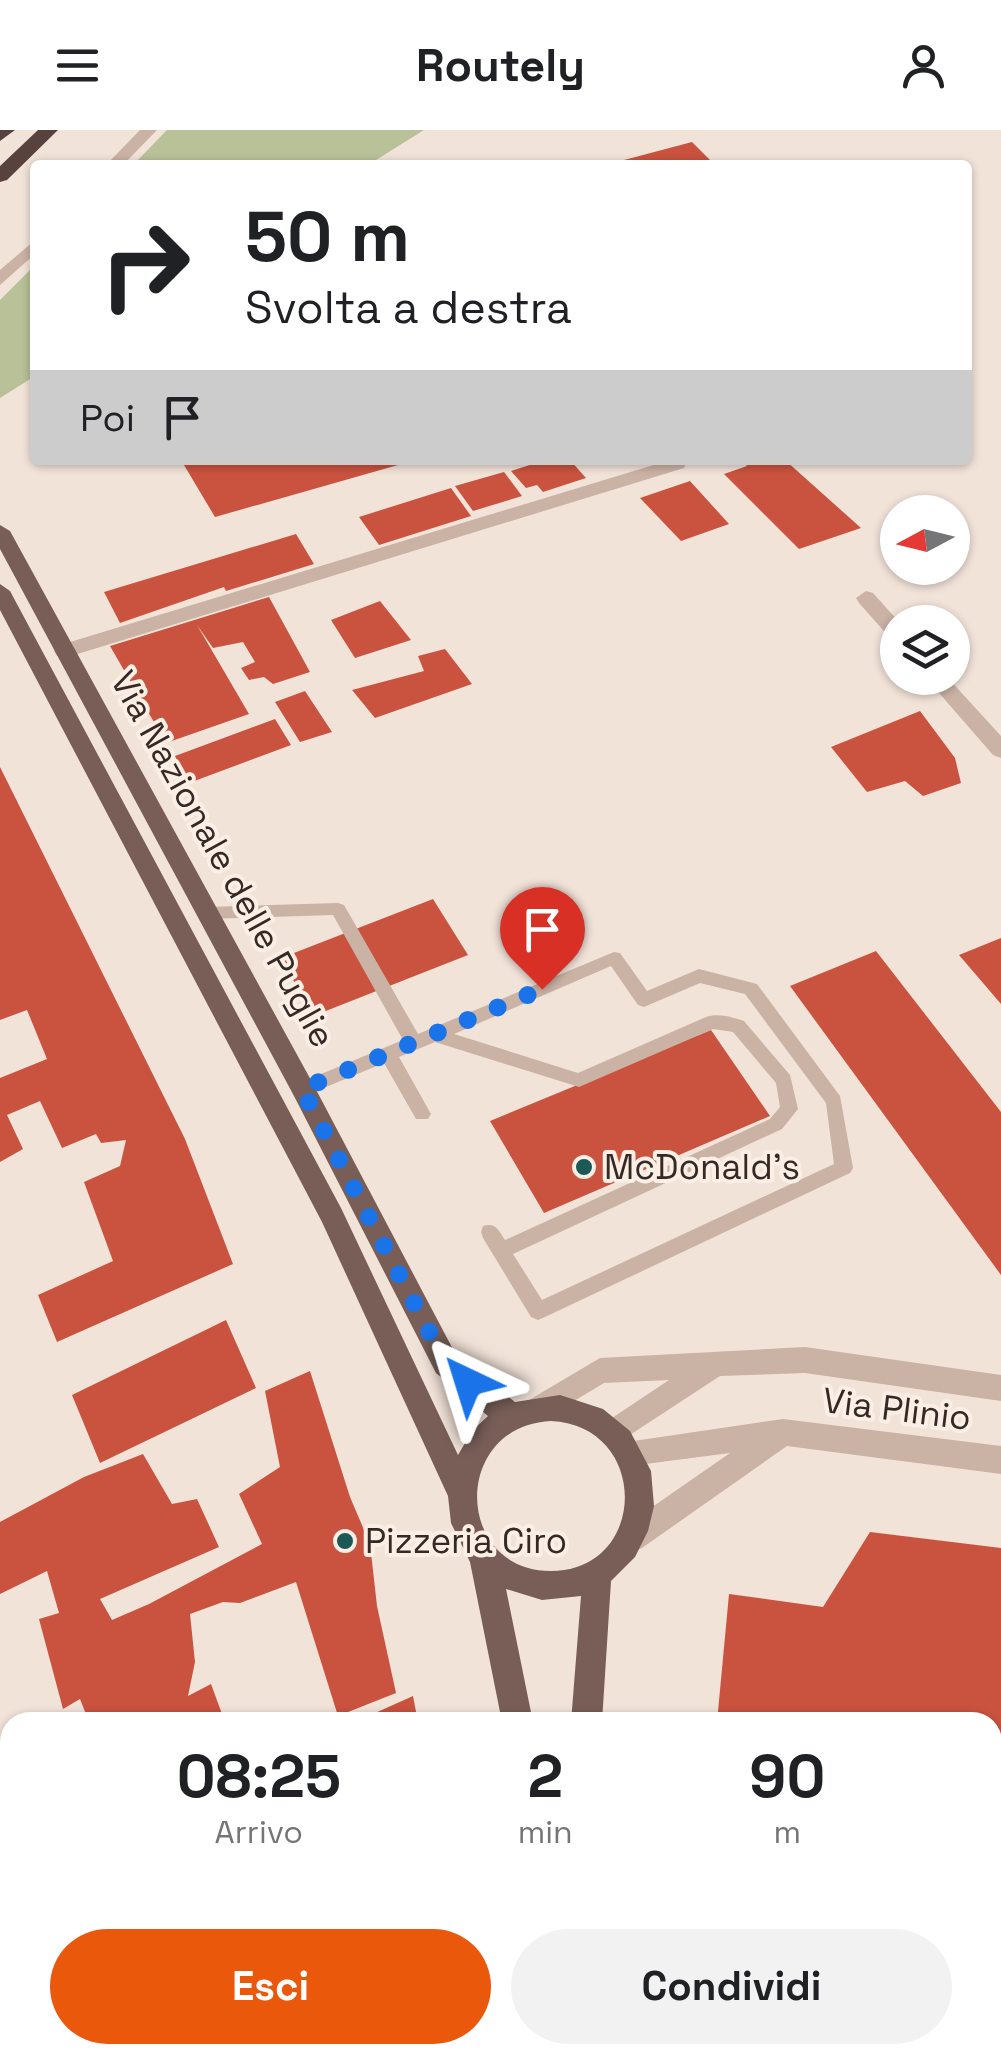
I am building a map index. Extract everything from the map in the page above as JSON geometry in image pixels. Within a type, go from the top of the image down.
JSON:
[{"type":"highway","points":[[0,176],[49,130]]},
{"type":"main road","name":"Via Nazionale delle Puglie","points":[[0,533],[302,1089],[446,1364],[525,1413]]},
{"type":"main road","name":"Via Nazionale delle Puglie","points":[[0,591],[332,1216],[460,1491]]},
{"type":"main road","points":[[566,1410],[591,1419],[622,1443],[640,1480],[642,1510],[632,1538],[618,1558],[597,1574],[568,1584],[538,1584],[508,1574],[484,1556],[470,1536],[462,1514],[464,1468],[475,1447],[525,1413],[566,1410]]},
{"type":"main road","points":[[484,1556],[516,1712]]},
{"type":"main road","points":[[588,1712],[597,1574]]},
{"type":"street","points":[[119,160],[149,130]]},
{"type":"street","points":[[0,280],[30,250]]},
{"type":"street","points":[[64,651],[673,465]]},
{"type":"street","points":[[866,598],[880,614]]},
{"type":"street","points":[[951,695],[1001,750]]},
{"type":"street","points":[[525,1413],[600,1371],[716,1364],[805,1360],[1001,1388]]},
{"type":"street","points":[[622,1443],[716,1364]]},
{"type":"street","name":"Via Plinio","points":[[632,1538],[783,1432]]},
{"type":"street","name":"Via Plinio","points":[[622,1443],[783,1432],[1001,1460]]},
{"type":"lane","points":[[206,913],[338,910],[414,1042]]},
{"type":"lane","points":[[302,1089],[614,958],[644,1000],[699,976],[751,988],[834,1101],[844,1168],[538,1311],[490,1232]]},
{"type":"lane","points":[[433,1034],[579,1080],[712,1022],[738,1026],[784,1080],[789,1109],[776,1124],[503,1250]]},
{"type":"lane","points":[[388,1054],[422,1114]]},
{"type":"green space","points":[[167,130],[424,130],[376,160],[138,160]]},
{"type":"green space","points":[[30,270],[30,379],[0,398],[0,300]]},
{"type":"building","points":[[692,142],[710,160],[624,160]]},
{"type":"building","points":[[184,465],[398,465],[215,517]]},
{"type":"building","points":[[530,465],[574,465],[586,478],[543,492],[537,485],[526,488],[511,471]]},
{"type":"building","points":[[791,465],[861,528],[799,549],[724,474],[747,466]]},
{"type":"building","points":[[504,472],[522,496],[473,511],[455,486]]},
{"type":"building","points":[[690,481],[729,524],[681,541],[640,498]]},
{"type":"building","points":[[451,488],[471,516],[379,545],[359,517]]},
{"type":"building","points":[[296,534],[314,564],[226,591],[224,587],[120,623],[104,592]]},
{"type":"building","points":[[269,597],[310,672],[273,684],[264,677],[249,680],[241,668],[255,662],[243,642],[213,648],[197,625],[249,714],[166,743],[110,646]]},
{"type":"building","points":[[380,601],[411,640],[355,658],[331,620]]},
{"type":"building","points":[[445,649],[472,684],[375,718],[352,690],[424,671],[418,656]]},
{"type":"building","points":[[305,691],[332,732],[300,742],[275,702]]},
{"type":"building","points":[[920,711],[955,758],[961,783],[923,796],[905,781],[867,792],[831,747]]},
{"type":"building","points":[[275,719],[291,745],[189,783],[175,756]]},
{"type":"building","points":[[0,767],[185,1139],[233,1264],[57,1342],[38,1295],[113,1261],[84,1182],[120,1166],[126,1140],[101,1143],[96,1134],[62,1148],[40,1101],[7,1115],[23,1149],[0,1162],[0,1078],[47,1059],[27,1010],[0,1020]]},
{"type":"building","points":[[433,899],[468,955],[313,1016],[281,958]]},
{"type":"building","points":[[1001,938],[1001,1004],[959,955]]},
{"type":"building","points":[[876,951],[1001,1112],[1001,1275],[790,986]]},
{"type":"building","name":"McDonald's","points":[[711,1030],[770,1116],[544,1213],[490,1121]]},
{"type":"building","points":[[226,1320],[256,1388],[100,1463],[72,1395]]},
{"type":"building","points":[[310,1371],[350,1497],[370,1544],[377,1606],[396,1693],[348,1712],[337,1712],[296,1582],[240,1603],[223,1602],[190,1614],[195,1662],[188,1696],[211,1684],[221,1712],[85,1712],[80,1699],[63,1709],[39,1619],[59,1613],[47,1571],[0,1594],[0,1522],[84,1477],[143,1454],[172,1504],[197,1499],[219,1547],[100,1599],[112,1620],[149,1604],[262,1544],[239,1494],[280,1467],[265,1391]]},
{"type":"building","points":[[870,1532],[1001,1548],[1001,1712],[718,1712],[729,1594],[823,1607]]},
{"type":"building","points":[[413,1696],[416,1712],[377,1712]]},
{"type":"place","name":"McDonald's","points":[[584,1167]]},
{"type":"place","name":"Pizzeria Ciro","points":[[345,1541]]},
{"type":"route","points":[[468,1382],[446,1364],[302,1089],[542,989]]}]
